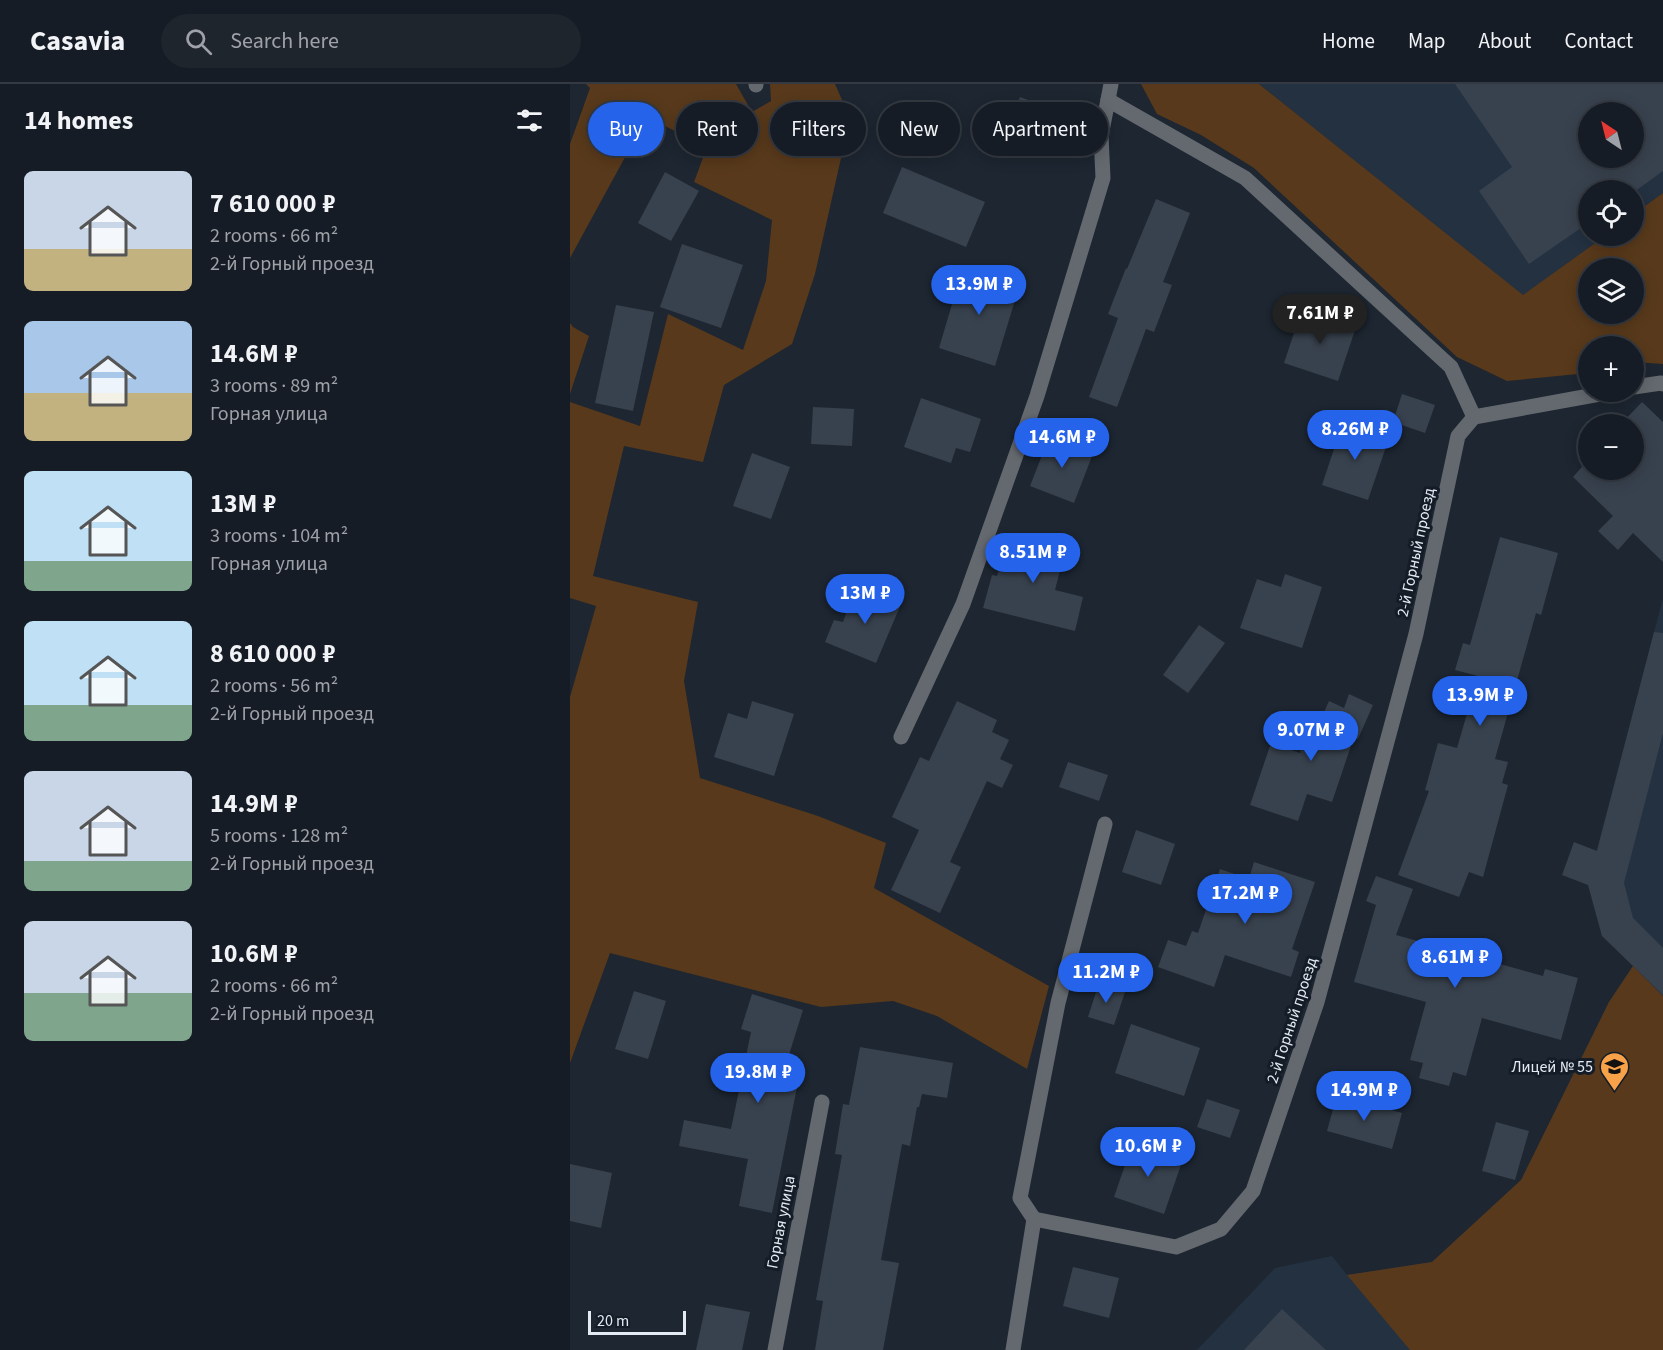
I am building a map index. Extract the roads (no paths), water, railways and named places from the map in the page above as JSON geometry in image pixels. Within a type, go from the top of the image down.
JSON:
[{"type":"street","points":[[901,736],[963,604],[1037,396],[1103,178],[1101,136],[1111,84]]},
{"type":"street","points":[[1108,100],[1245,178],[1451,367],[1474,417],[1578,398]]},
{"type":"street","points":[[1644,386],[1663,384]]},
{"type":"street","name":"2-й Горный проезд","points":[[1034,1219],[1176,1247],[1221,1229],[1253,1191],[1317,1002],[1416,634],[1458,436],[1474,417]]},
{"type":"street","points":[[1013,1350],[1034,1219],[1020,1198],[1058,1003],[1105,824]]},
{"type":"street","name":"Горная улица","points":[[775,1350],[822,1102]]},
{"type":"place","name":"Лицей № 55","points":[[1614,1092]]}]
